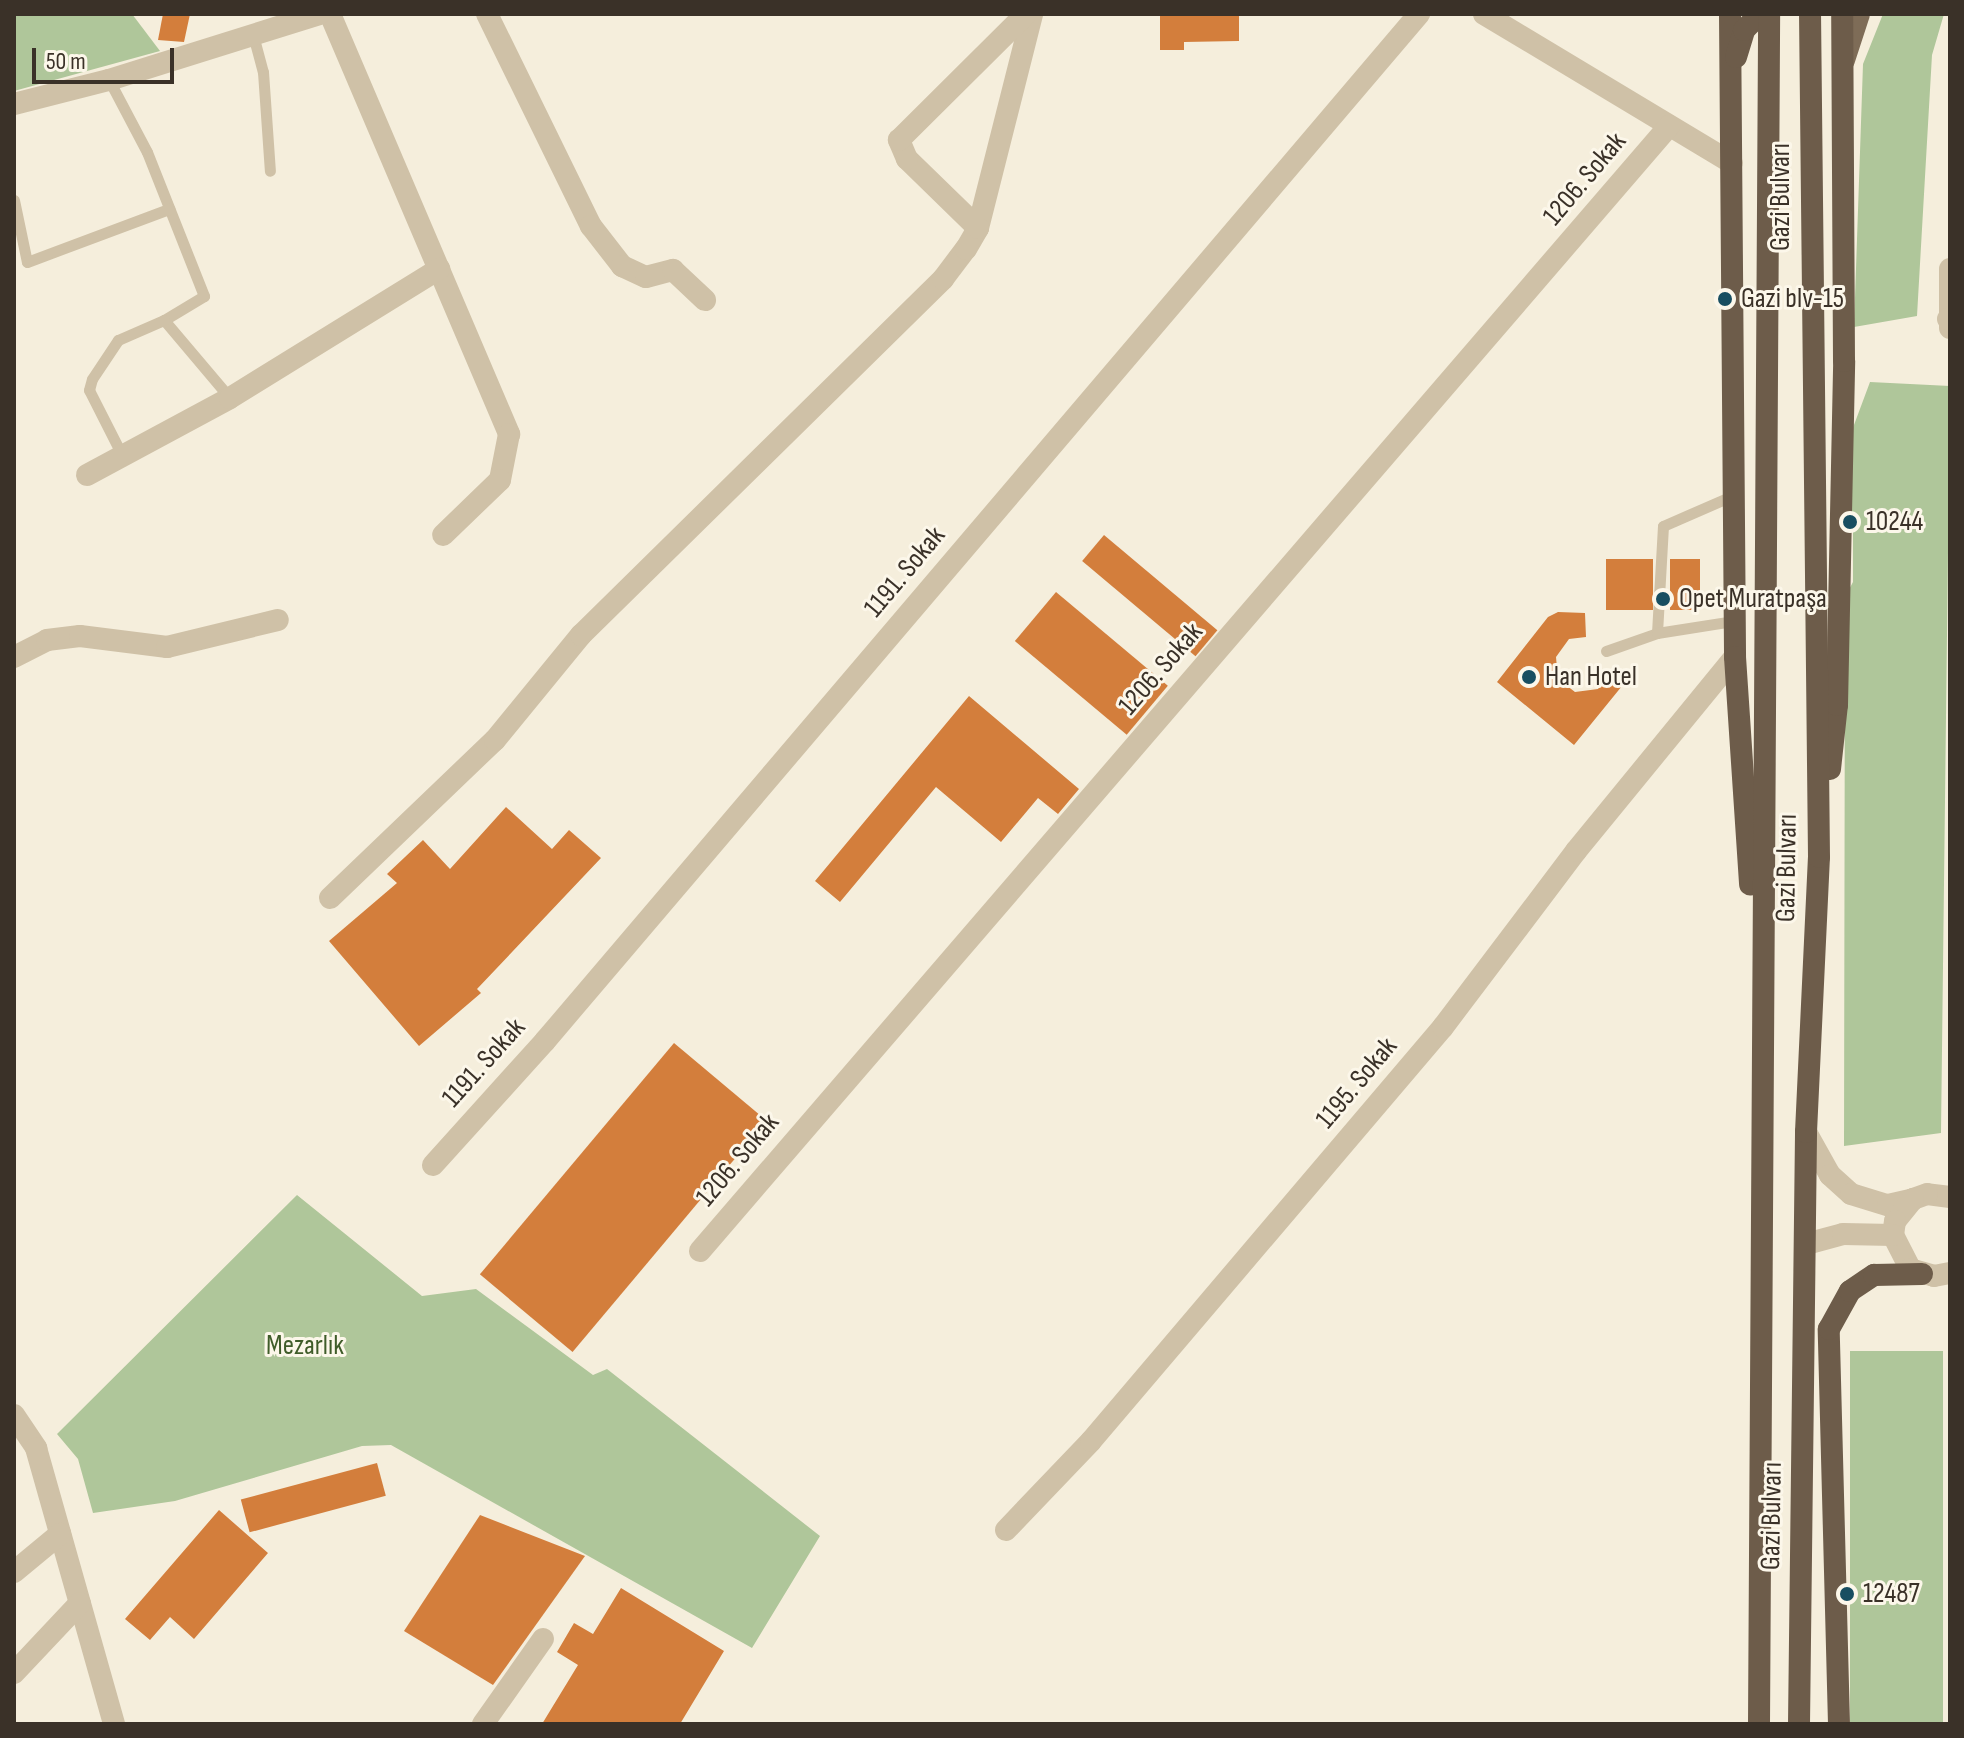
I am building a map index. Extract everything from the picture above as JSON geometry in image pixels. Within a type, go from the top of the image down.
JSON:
[{"type":"highway","points":[[1731,72],[1744,30],[1760,14]]},
{"type":"highway","name":"Gazi Bulvarı","points":[[1759,1724],[1769,14]]},
{"type":"highway","name":"Gazi Bulvarı","points":[[1799,1724],[1806,1132],[1819,857],[1810,14]]},
{"type":"highway","points":[[1818,14],[1842,77]]},
{"type":"highway","points":[[1819,857],[1837,705],[1844,361],[1842,14]]},
{"type":"highway","points":[[1729,18],[1735,657],[1762,1054]]},
{"type":"highway","points":[[1839,1724],[1829,1329],[1850,1291],[1874,1275],[1922,1274]]},
{"type":"highway","points":[[1745,1724],[1759,1651]]},
{"type":"main road","points":[[1842,77],[1859,14]]},
{"type":"street","points":[[14,104],[109,80],[319,14]]},
{"type":"street","points":[[330,14],[509,434],[500,480],[443,535]]},
{"type":"street","points":[[487,14],[591,226],[622,266],[646,277],[673,270],[705,300]]},
{"type":"street","points":[[978,228],[907,159],[899,140],[1029,14]]},
{"type":"street","points":[[330,898],[495,740],[581,635],[943,279],[978,228],[1029,14]]},
{"type":"street","name":"1191. Sokak","points":[[433,1165],[545,1041],[1419,14]]},
{"type":"street","points":[[1484,14],[1732,163]]},
{"type":"street","name":"1206. Sokak","points":[[700,1251],[1669,126]]},
{"type":"street","points":[[87,475],[230,398],[439,269]]},
{"type":"street","points":[[1949,322],[1950,269]]},
{"type":"street","points":[[14,657],[47,640],[80,636],[167,647],[278,620]]},
{"type":"street","name":"1195. Sokak","points":[[1006,1530],[1091,1441],[1443,1027],[1576,851],[1735,657]]},
{"type":"street","points":[[1806,1132],[1830,1175],[1851,1194],[1888,1205],[1947,1190]]},
{"type":"street","points":[[1913,1199],[1895,1221],[1893,1235],[1901,1259],[1922,1274],[1949,1274]]},
{"type":"street","points":[[1806,1244],[1843,1234],[1893,1235]]},
{"type":"street","points":[[14,1415],[36,1448],[114,1724]]},
{"type":"street","points":[[14,1572],[60,1534]]},
{"type":"street","points":[[14,1673],[80,1603]]},
{"type":"street","points":[[483,1724],[543,1639]]},
{"type":"lane","points":[[253,35],[263,72],[270,171]]},
{"type":"lane","points":[[109,80],[147,152],[204,296],[164,320],[118,340],[92,379],[89,390],[123,458]]},
{"type":"lane","points":[[14,200],[27,262],[169,209]]},
{"type":"lane","points":[[164,320],[230,398]]},
{"type":"lane","points":[[1657,633],[1663,526],[1734,495]]},
{"type":"lane","points":[[1606,651],[1657,633],[1734,621]]},
{"type":"green space","points":[[14,14],[132,14],[160,51],[14,91]]},
{"type":"green space","points":[[1883,14],[1944,14],[1932,55],[1917,316],[1854,327],[1863,64]]},
{"type":"green space","points":[[1870,382],[1950,386],[1941,1133],[1844,1146],[1845,597],[1853,582],[1853,520],[1847,501],[1851,433]]},
{"type":"green space","name":"Mezarlık","points":[[297,1195],[422,1296],[476,1289],[593,1375],[607,1369],[820,1536],[752,1648],[391,1445],[362,1446],[175,1501],[93,1513],[78,1459],[57,1434]]},
{"type":"green space","points":[[1850,1351],[1943,1351],[1943,1724],[1850,1724]]},
{"type":"building","points":[[163,14],[190,14],[184,42],[158,40]]},
{"type":"building","points":[[1160,14],[1239,14],[1239,41],[1184,42],[1184,50],[1160,50]]},
{"type":"building","points":[[1104,535],[1217,630],[1196,656],[1082,561]]},
{"type":"building","points":[[1606,559],[1653,559],[1653,610],[1606,610]]},
{"type":"building","points":[[1670,559],[1700,559],[1700,610],[1670,610]]},
{"type":"building","points":[[1056,592],[1168,686],[1127,735],[1015,641]]},
{"type":"building","name":"Han Hotel","points":[[1558,612],[1585,613],[1586,637],[1569,639],[1556,657],[1558,679],[1575,692],[1598,689],[1609,675],[1622,686],[1574,745],[1497,682],[1548,617]]},
{"type":"building","points":[[969,696],[1079,789],[1058,814],[1038,798],[1001,842],[936,787],[840,902],[815,881]]},
{"type":"building","points":[[506,807],[552,849],[569,830],[601,858],[477,989],[481,993],[419,1046],[329,941],[397,883],[387,874],[423,840],[450,869]]},
{"type":"building","points":[[674,1043],[767,1121],[573,1352],[480,1274]]},
{"type":"building","points":[[377,1463],[386,1496],[250,1532],[241,1499]]},
{"type":"building","points":[[219,1510],[268,1553],[194,1639],[170,1617],[150,1640],[125,1619]]},
{"type":"building","points":[[480,1515],[585,1556],[493,1685],[404,1631]]},
{"type":"building","points":[[621,1588],[724,1651],[680,1724],[542,1724],[578,1665],[557,1652],[574,1623],[593,1634]]},
{"type":"place","name":"Gazi blv-15","points":[[1725,299]]},
{"type":"place","name":"10244","points":[[1850,522]]},
{"type":"place","name":"Opet Muratpaşa","points":[[1663,599]]},
{"type":"place","name":"Han Hotel","points":[[1529,677]]},
{"type":"place","name":"12487","points":[[1847,1594]]}]
